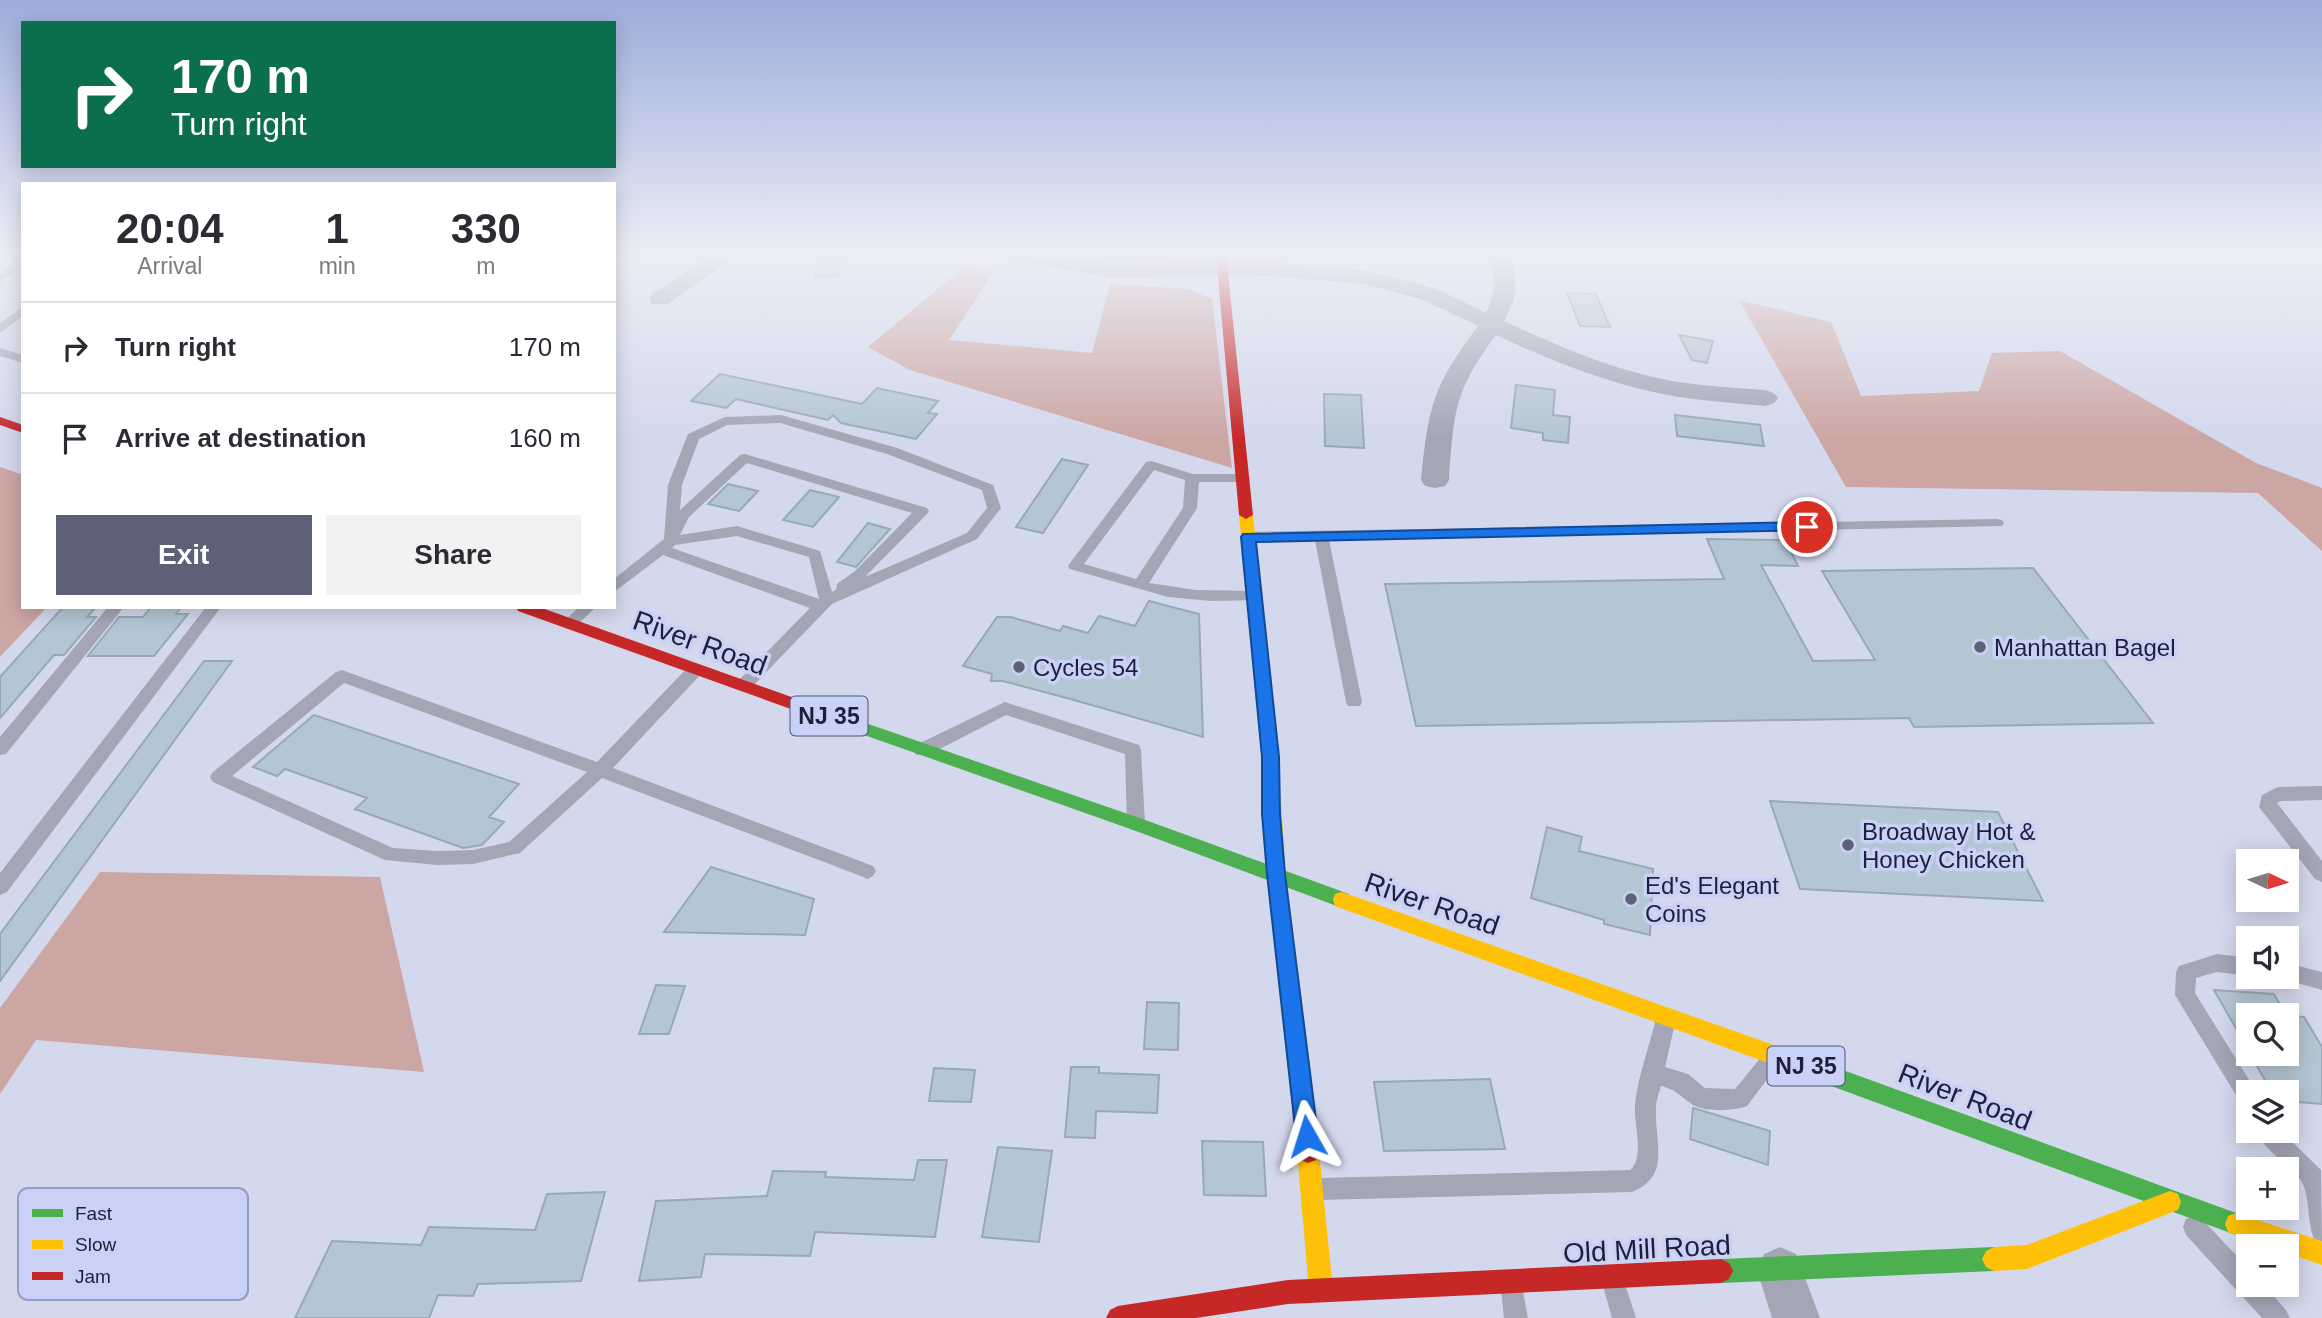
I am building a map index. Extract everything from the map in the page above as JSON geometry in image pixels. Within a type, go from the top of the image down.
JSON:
[{"type":"main road","points":[[1227,316],[1270,757],[1276,874],[1321,1290]]},
{"type":"main road","points":[[0,421],[21,428]]},
{"type":"main road","name":"River Road","points":[[528,609],[922,750],[1172,835],[1376,913],[1775,1055],[2171,1202],[2322,1253]]},
{"type":"main road","name":"Old Mill Road","points":[[1118,1318],[1288,1292],[2027,1257],[2171,1202]]},
{"type":"street","points":[[1475,316],[1536,345],[1615,374],[1678,388],[1765,398]]},
{"type":"street","points":[[1435,480],[1440,417],[1449,387],[1459,366],[1493,324],[1496,316]]},
{"type":"street","points":[[1780,1270],[1796,1318]]},
{"type":"lane","points":[[0,329],[16,316]]},
{"type":"lane","points":[[0,352],[21,358]]},
{"type":"lane","points":[[781,419],[892,451],[988,488],[994,508],[972,536],[824,603],[666,545],[675,485],[693,437],[725,421],[781,419]]},
{"type":"lane","points":[[616,585],[666,545],[684,515],[745,458],[922,511],[860,574],[824,603],[743,686]]},
{"type":"lane","points":[[1243,478],[1192,478],[1151,465],[1075,566],[1168,594],[1196,597],[1255,596]]},
{"type":"lane","points":[[1140,585],[1190,508],[1192,478]]},
{"type":"lane","points":[[1248,537],[1997,523]]},
{"type":"lane","points":[[666,545],[737,531],[815,554],[824,603]]},
{"type":"lane","points":[[1321,536],[1354,702]]},
{"type":"lane","points":[[0,749],[115,609]]},
{"type":"lane","points":[[0,887],[212,609]]},
{"type":"lane","points":[[569,624],[587,609]]},
{"type":"lane","points":[[696,669],[600,770],[514,848],[473,857],[391,855],[219,777],[342,676],[600,770],[867,871]]},
{"type":"lane","points":[[922,750],[1005,708],[1133,750],[1136,824]]},
{"type":"lane","points":[[2319,867],[2268,807],[2268,800],[2278,794],[2322,793]]},
{"type":"lane","points":[[2236,965],[2217,963],[2186,972],[2185,995],[2238,1080]]},
{"type":"lane","points":[[2299,975],[2322,981]]},
{"type":"lane","points":[[1312,1189],[1632,1181],[1642,1175],[1648,1159],[1645,1107],[1667,1016]]},
{"type":"lane","points":[[1653,1074],[1681,1081],[1701,1098],[1740,1099],[1775,1055]]},
{"type":"lane","points":[[2277,1143],[2317,1177],[2322,1231]]},
{"type":"lane","points":[[2171,1202],[2278,1318]]},
{"type":"lane","points":[[1613,1277],[1624,1318]]},
{"type":"lane","points":[[1512,1281],[1516,1318]]},
{"type":"lane","points":[[1288,1292],[1291,1318]]},
{"type":"shaded area","points":[[906,316],[965,316],[949,340],[1092,353],[1102,316],[1214,316],[1232,468],[910,370],[868,347]]},
{"type":"shaded area","points":[[1748,316],[1804,316],[1831,322],[1861,396],[1979,391],[1992,353],[2060,351],[2256,463],[2322,488],[2322,551],[2258,493],[1846,487]]},
{"type":"shaded area","points":[[0,467],[21,474],[21,609],[45,609],[0,657]]},
{"type":"shaded area","points":[[100,872],[380,877],[424,1072],[36,1040],[0,1094],[0,1008]]},
{"type":"building","points":[[1576,316],[1605,316],[1610,327],[1580,326]]},
{"type":"building","points":[[1679,335],[1713,341],[1707,363],[1692,360]]},
{"type":"building","points":[[720,374],[862,404],[877,388],[938,401],[928,413],[937,414],[916,439],[841,423],[833,415],[828,420],[736,399],[726,408],[691,401]]},
{"type":"building","points":[[1516,385],[1555,390],[1553,415],[1570,417],[1568,443],[1543,440],[1543,433],[1511,428]]},
{"type":"building","points":[[1324,394],[1361,395],[1364,448],[1325,446]]},
{"type":"building","points":[[1675,415],[1760,425],[1764,446],[1677,436]]},
{"type":"building","points":[[1062,459],[1088,465],[1043,533],[1016,527]]},
{"type":"building","points":[[728,484],[758,491],[739,511],[708,504]]},
{"type":"building","points":[[810,490],[839,497],[813,527],[783,520]]},
{"type":"building","points":[[868,523],[890,529],[856,567],[837,562]]},
{"type":"building","points":[[1707,539],[1785,540],[1798,566],[1761,565],[1813,661],[1875,660],[1822,571],[2033,568],[2153,723],[1914,727],[1909,718],[1416,726],[1385,584],[1724,579]]},
{"type":"building","points":[[1149,601],[1199,614],[1203,737],[1003,681],[991,681],[992,674],[963,666],[997,617],[1011,617],[1060,631],[1063,626],[1088,633],[1099,616],[1135,626]]},
{"type":"building","points":[[61,609],[94,609],[87,617],[96,617],[64,655],[54,655],[0,718],[0,677]]},
{"type":"building","points":[[149,609],[180,609],[176,614],[188,614],[154,656],[88,656],[119,617],[143,617]]},
{"type":"building","points":[[204,661],[232,661],[0,981],[0,934]]},
{"type":"building","points":[[314,715],[519,784],[489,817],[504,822],[482,845],[463,848],[355,809],[367,798],[285,769],[277,776],[253,767]]},
{"type":"building","points":[[1770,801],[1998,812],[2043,901],[1800,889]]},
{"type":"building","points":[[1547,827],[1582,837],[1579,851],[1653,869],[1650,935],[1604,924],[1604,920],[1531,898]]},
{"type":"building","points":[[711,867],[814,899],[805,935],[664,932]]},
{"type":"building","points":[[656,985],[685,986],[669,1034],[639,1034]]},
{"type":"building","points":[[2214,990],[2274,994],[2279,1003],[2236,1003],[2236,1028]]},
{"type":"building","points":[[1147,1002],[1179,1003],[1178,1050],[1144,1049]]},
{"type":"building","points":[[2299,1017],[2304,1017],[2322,1047],[2322,1104],[2299,1102],[2299,1080],[2265,1080],[2257,1066],[2299,1066]]},
{"type":"building","points":[[1071,1067],[1099,1067],[1099,1073],[1159,1075],[1157,1113],[1096,1111],[1095,1138],[1065,1137]]},
{"type":"building","points":[[934,1068],[975,1070],[971,1102],[929,1101]]},
{"type":"building","points":[[1490,1079],[1505,1149],[1384,1151],[1374,1082]]},
{"type":"building","points":[[1693,1108],[1770,1131],[1768,1165],[1690,1139]]},
{"type":"building","points":[[1202,1141],[1263,1142],[1266,1196],[1204,1195]]},
{"type":"building","points":[[998,1147],[1052,1151],[1039,1242],[982,1237]]},
{"type":"building","points":[[918,1160],[947,1160],[935,1237],[815,1232],[810,1256],[705,1254],[701,1277],[639,1281],[656,1201],[767,1196],[773,1171],[826,1172],[825,1177],[914,1180]]},
{"type":"building","points":[[605,1192],[581,1281],[478,1284],[473,1296],[438,1295],[429,1318],[295,1318],[332,1241],[421,1245],[429,1227],[535,1230],[547,1194]]},
{"type":"traffic: fast","points":[[808,709],[1142,826],[1342,900]]},
{"type":"traffic: fast","points":[[1796,1063],[2236,1224]]},
{"type":"traffic: fast","points":[[1721,1271],[1994,1259]]},
{"type":"traffic: slow","points":[[1246,515],[1270,757],[1277,881]]},
{"type":"traffic: slow","points":[[1342,900],[1796,1063]]},
{"type":"traffic: slow","points":[[1308,1152],[1321,1290]]},
{"type":"traffic: slow","points":[[1994,1259],[2027,1257],[2170,1202]]},
{"type":"traffic: slow","points":[[2236,1224],[2322,1253]]},
{"type":"traffic: jam","points":[[1227,316],[1246,515]]},
{"type":"traffic: jam","points":[[0,421],[21,428]]},
{"type":"traffic: jam","points":[[529,609],[808,709]]},
{"type":"traffic: jam","points":[[1277,881],[1308,1152]]},
{"type":"traffic: jam","points":[[1118,1318],[1288,1292],[1721,1271]]},
{"type":"place","name":"Manhattan Bagel","points":[[1980,647]]},
{"type":"place","name":"Cycles 54","points":[[1019,667]]},
{"type":"place","name":"Broadway Hot & Honey Chicken","points":[[1848,845]]},
{"type":"place","name":"Ed's Elegant Coins","points":[[1631,899]]},
{"type":"route","points":[[1307,1136],[1276,874],[1270,757],[1248,537],[1807,527]]}]
